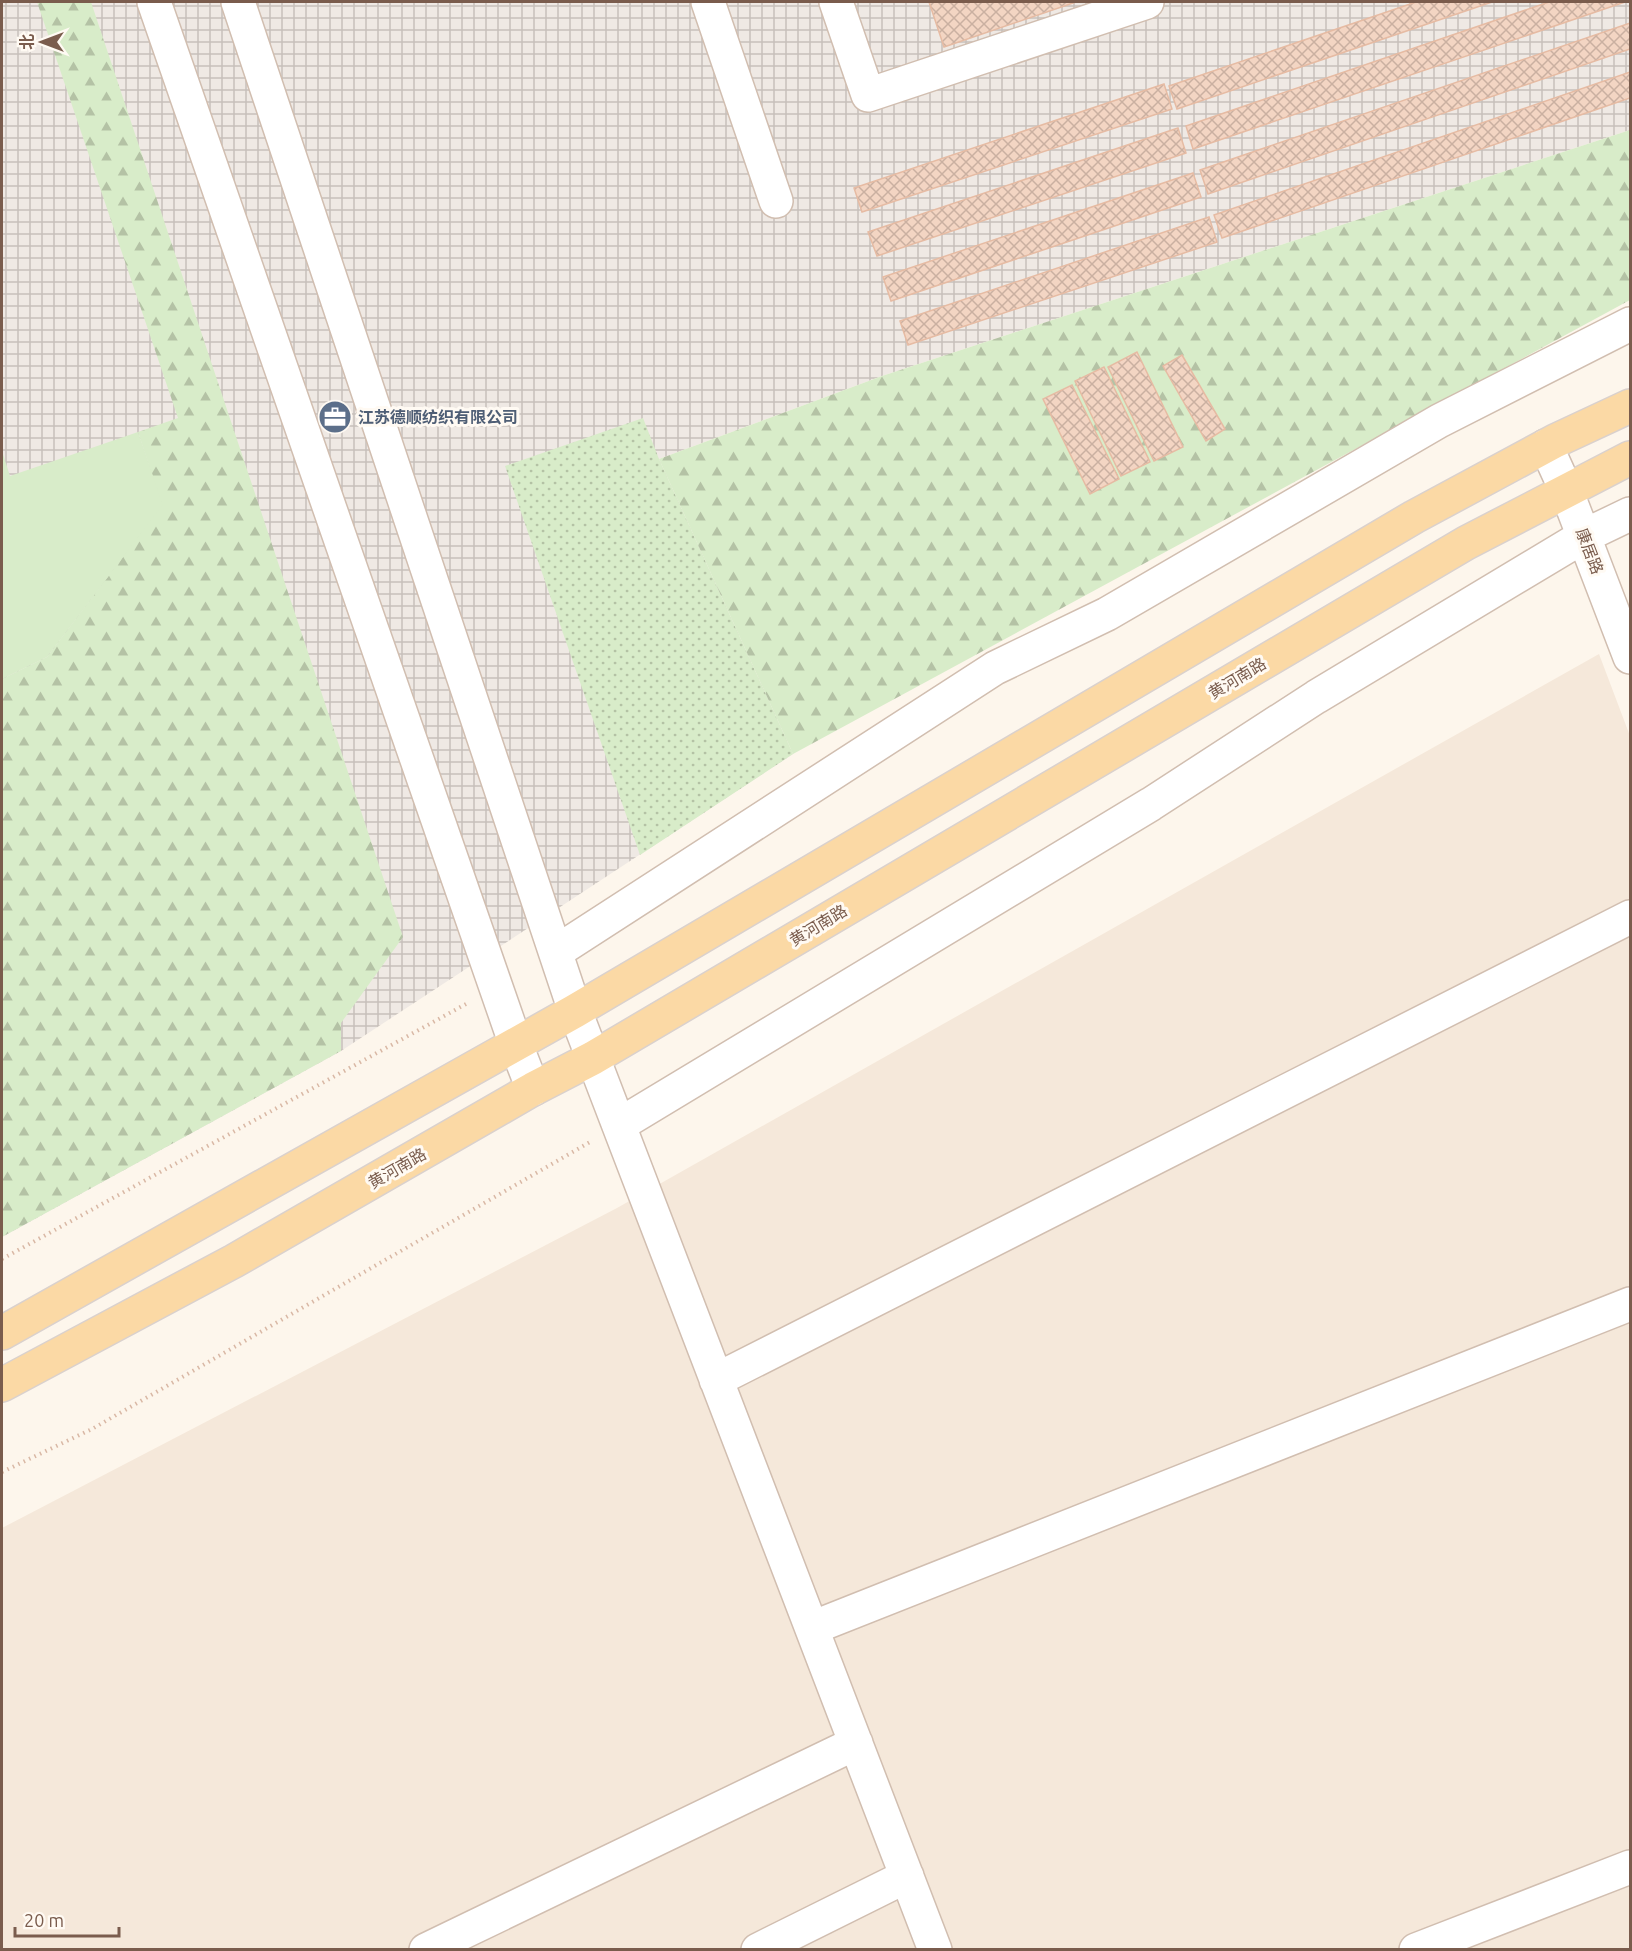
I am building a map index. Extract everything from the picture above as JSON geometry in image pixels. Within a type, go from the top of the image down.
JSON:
[{"type":"main road","points":[[2,1333],[575,1011],[1414,517],[1546,446],[1630,406]]},
{"type":"main road","name":"黄河南路","points":[[2,1386],[234,1261],[533,1089],[593,1058],[1466,543],[1630,458]]},
{"type":"street","points":[[154,2],[533,1089]]},
{"type":"street","points":[[238,2],[575,1011],[935,1950]]},
{"type":"street","points":[[708,2],[776,201]]},
{"type":"street","points":[[836,2],[868,95],[1147,2]]},
{"type":"street","points":[[556,952],[995,668],[1107,614],[1439,421],[1630,324]]},
{"type":"street","name":"康居路","points":[[1546,446],[1566,490],[1630,657]]},
{"type":"street","points":[[619,1125],[1141,810],[1316,697],[1584,536],[1630,514]]},
{"type":"street","points":[[716,1380],[1630,916]]},
{"type":"street","points":[[812,1628],[1630,1304]]},
{"type":"street","points":[[426,1950],[856,1743]]},
{"type":"street","points":[[1416,1950],[1630,1867]]},
{"type":"street","points":[[758,1950],[907,1876]]},
{"type":"path","points":[[2,1259],[496,987]]},
{"type":"path","points":[[2,1472],[92,1429],[619,1125]]},
{"type":"shaded area","points":[[2,2],[1630,2],[1630,130],[882,376],[659,459],[793,754],[341,1051],[2,1237]]},
{"type":"shaded area","points":[[1599,654],[1630,736],[1630,1949],[2,1950],[2,1528],[617,1208]]},
{"type":"green space","points":[[37,2],[91,2],[403,937],[341,1023],[341,1051],[2,1237],[2,679],[47,657],[162,505],[138,432],[178,418]]},
{"type":"green space","points":[[1630,130],[1630,300],[793,754],[659,459],[882,376]]},
{"type":"green space","points":[[643,418],[659,459],[793,754],[640,855],[505,466]]},
{"type":"green space","points":[[138,432],[163,505],[47,657],[2,679],[2,451],[10,476]]},
{"type":"building","points":[[929,2],[1076,2],[944,47]]},
{"type":"building","points":[[1416,2],[1492,2],[1177,109],[1169,86]]},
{"type":"building","points":[[1549,2],[1625,2],[1193,149],[1186,126]]},
{"type":"building","points":[[1630,23],[1630,49],[1208,194],[1200,170]]},
{"type":"building","points":[[1630,72],[1630,98],[1222,238],[1214,215]]},
{"type":"building","points":[[1164,84],[1172,109],[862,212],[854,188]]},
{"type":"building","points":[[1178,128],[1186,153],[877,256],[868,232]]},
{"type":"building","points":[[1193,173],[1201,197],[891,301],[883,277]]},
{"type":"building","points":[[1209,217],[1217,242],[908,345],[900,321]]},
{"type":"building","points":[[1137,352],[1183,447],[1154,461],[1108,367]]},
{"type":"building","points":[[1182,355],[1225,429],[1206,441],[1163,366]]},
{"type":"building","points":[[1104,367],[1150,462],[1121,476],[1075,381]]},
{"type":"building","points":[[1072,385],[1119,479],[1090,494],[1043,399]]},
{"type":"place","name":"江苏德顺纺织有限公司","points":[[335,417]]}]
